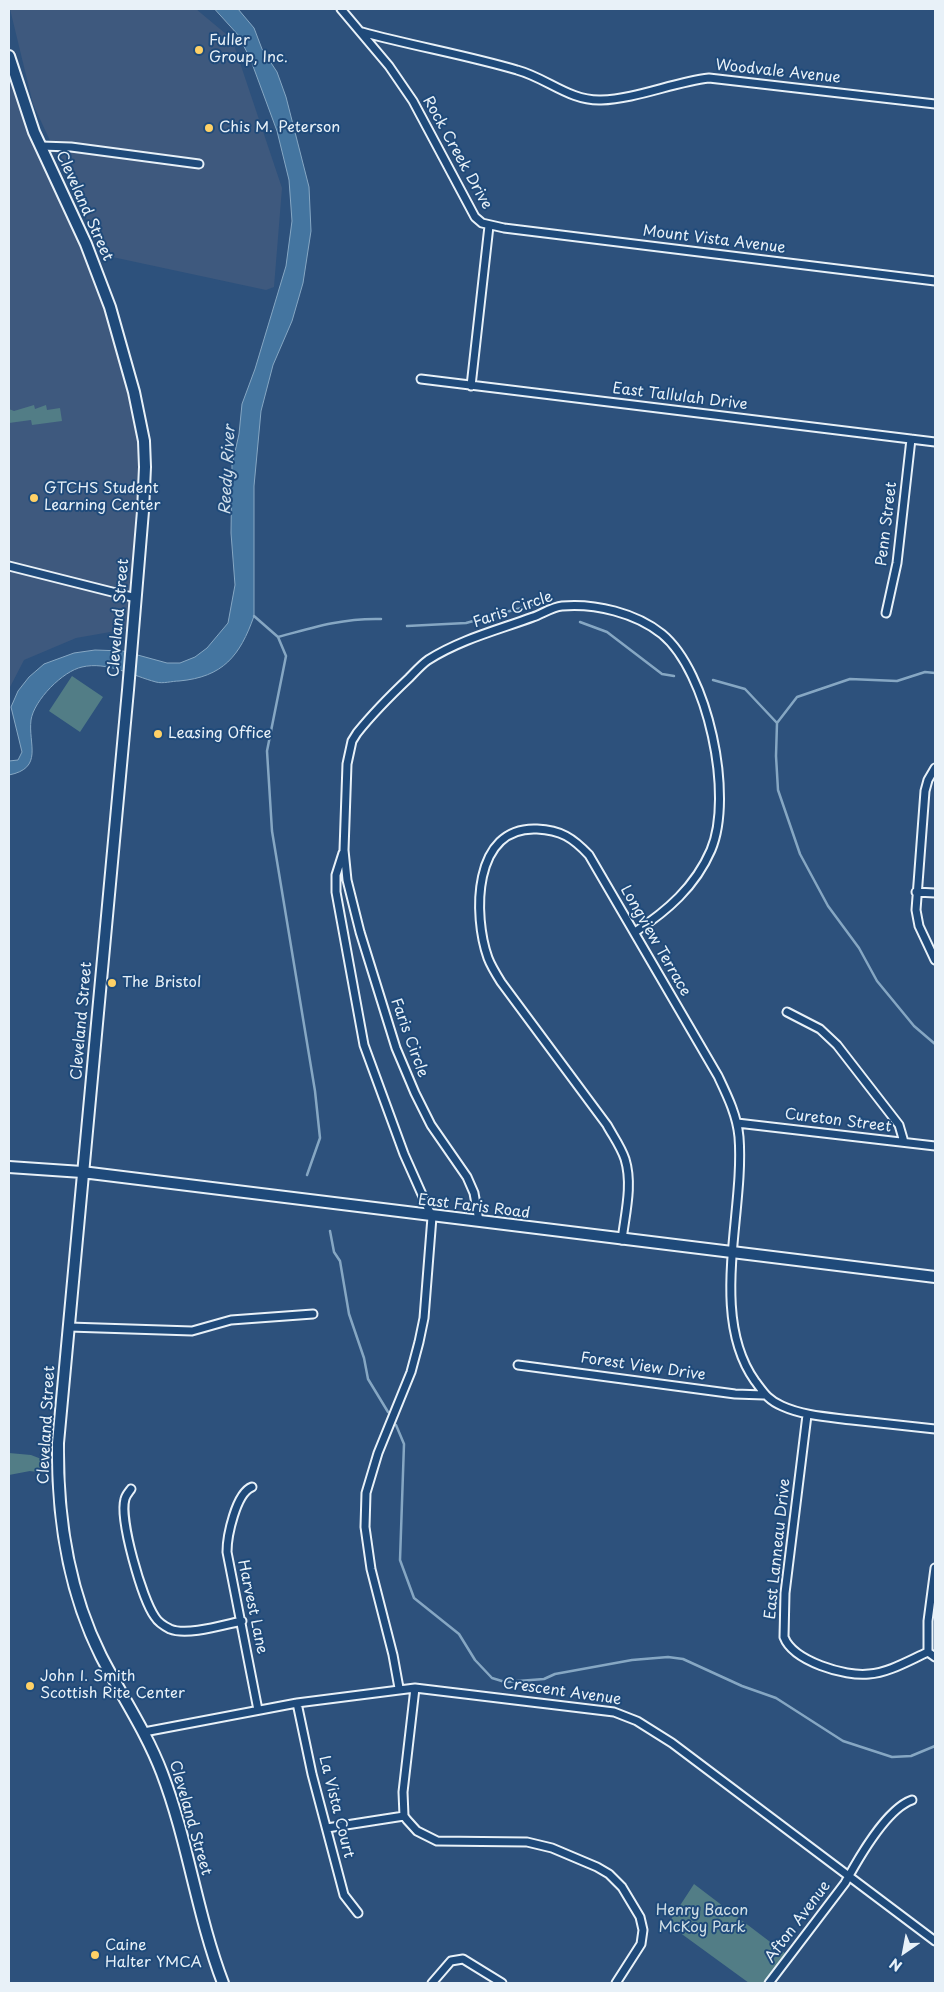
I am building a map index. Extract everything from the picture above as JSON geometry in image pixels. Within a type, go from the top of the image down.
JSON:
[{"type":"street","name":"Rock Creek Drive","points":[[341,9],[362,32],[413,101],[475,217],[482,224],[489,226],[471,386]]},
{"type":"street","name":"Woodvale Avenue","points":[[362,32],[519,70],[570,96],[587,100],[617,98],[674,84],[709,78],[935,104]]},
{"type":"street","name":"Cleveland Street","points":[[9,56],[17,84],[41,146],[99,275],[134,392],[140,421],[145,467],[128,690],[58,1443],[58,1477],[62,1527],[82,1611],[100,1654],[144,1732],[169,1792],[223,1983]]},
{"type":"street","points":[[41,146],[71,147],[199,164]]},
{"type":"street","name":"Mount Vista Avenue","points":[[489,226],[935,281]]},
{"type":"street","name":"East Tallulah Drive","points":[[421,379],[935,442]]},
{"type":"street","name":"Penn Street","points":[[886,612],[897,563],[911,439]]},
{"type":"street","points":[[9,566],[136,598]]},
{"type":"street","name":"Faris Circle","points":[[479,1221],[474,1192],[467,1177],[422,1107],[396,1048],[360,932],[347,880],[344,850],[347,764],[352,741],[365,723],[427,661],[462,642],[561,606],[590,607],[626,615],[662,635],[689,672],[709,722],[718,770],[720,793],[714,843],[700,872],[673,905],[635,932]]},
{"type":"street","points":[[935,768],[928,780],[925,791],[916,892],[919,926],[935,960]]},
{"type":"street","name":"Longview Terrace","points":[[622,1240],[628,1190],[628,1172],[620,1148],[607,1125],[501,982],[488,959],[480,918],[480,890],[487,860],[499,843],[517,832],[530,828],[548,829],[565,833],[589,855],[718,1076],[737,1123],[739,1171],[731,1253],[734,1329],[737,1347],[764,1395]]},
{"type":"street","name":"Faris Circle","points":[[344,850],[338,863],[336,892],[364,1045],[404,1154],[432,1217]]},
{"type":"street","points":[[916,892],[935,894]]},
{"type":"street","points":[[787,1012],[820,1029],[837,1045],[899,1125],[904,1142]]},
{"type":"street","name":"Cureton Street","points":[[737,1123],[935,1146]]},
{"type":"street","name":"East Faris Road","points":[[9,1167],[82,1172],[432,1217],[479,1221],[935,1277]]},
{"type":"street","points":[[398,1688],[393,1655],[372,1569],[365,1527],[366,1493],[378,1453],[411,1372],[419,1342],[424,1318],[432,1217]]},
{"type":"street","points":[[69,1327],[180,1332],[192,1331],[231,1320],[313,1314]]},
{"type":"street","name":"Forest View Drive","points":[[518,1365],[735,1394],[764,1395]]},
{"type":"street","points":[[764,1395],[784,1407],[807,1415],[935,1429]]},
{"type":"street","name":"East Lanneau Drive","points":[[807,1415],[785,1593],[784,1637],[786,1643],[802,1656],[816,1663],[837,1671],[859,1674],[879,1673],[928,1652]]},
{"type":"street","name":"Harvest Lane","points":[[252,1487],[246,1489],[239,1500],[227,1544],[228,1559],[242,1621],[258,1710]]},
{"type":"street","points":[[131,1489],[125,1500],[124,1509],[134,1560],[149,1607],[158,1622],[171,1629],[189,1631],[242,1621]]},
{"type":"street","points":[[935,1568],[928,1621],[928,1652],[935,1656]]},
{"type":"street","name":"Crescent Avenue","points":[[144,1732],[297,1703],[398,1688],[414,1688],[583,1707],[625,1715],[672,1743],[935,1941]]},
{"type":"street","points":[[414,1688],[404,1784],[404,1816],[417,1831],[437,1841],[527,1842],[542,1845],[609,1874],[622,1887],[640,1917],[643,1930],[641,1944],[616,1983]]},
{"type":"street","name":"La Vista Court","points":[[297,1703],[344,1895],[358,1914]]},
{"type":"street","name":"Afton Avenue","points":[[769,1983],[896,1809],[912,1800]]},
{"type":"street","points":[[327,1828],[404,1816]]},
{"type":"street","points":[[432,1983],[451,1961],[464,1960],[502,1983]]},
{"type":"shaded area","points":[[10,9],[196,9],[232,39],[282,188],[274,287],[266,290],[103,255],[33,104]]},
{"type":"shaded area","points":[[215,9],[238,9],[254,28],[262,49],[277,72],[286,97],[309,187],[311,231],[303,283],[292,321],[273,365],[261,411],[254,486],[254,616],[249,630],[236,653],[228,662],[207,675],[194,679],[159,683],[120,670],[101,666],[82,667],[66,674],[43,695],[33,712],[31,720],[31,761],[20,772],[9,775],[9,761],[18,760],[22,752],[11,707],[18,691],[29,677],[44,664],[74,653],[95,650],[123,651],[167,663],[180,663],[195,657],[207,648],[228,623],[235,585],[231,533],[232,465],[239,434],[242,404],[255,369],[286,266],[292,221],[289,180],[277,131],[250,58],[238,35]]},
{"type":"shaded area","points":[[9,56],[17,84],[99,275],[144,441],[133,628],[76,638],[24,660],[9,689]]},
{"type":"green space","points":[[34,405],[35,409],[46,405],[47,410],[60,408],[62,421],[32,425],[31,420],[9,423],[9,409],[14,411]]},
{"type":"green space","points":[[72,676],[103,697],[80,732],[49,711]]},
{"type":"green space","points":[[9,1453],[31,1455],[44,1460],[45,1473],[30,1471],[9,1475]]},
{"type":"green space","name":"Henry Bacon McKoy Park","points":[[694,1884],[786,1954],[765,1983],[749,1983],[668,1924]]},
{"type":"waterway","points":[[407,626],[466,623],[539,603]]},
{"type":"waterway","points":[[254,616],[278,637],[286,656],[267,751],[272,831],[315,1091],[320,1138],[307,1175]]},
{"type":"waterway","points":[[278,637],[341,622],[381,619]]},
{"type":"waterway","points":[[580,622],[607,632],[662,674],[674,676]]},
{"type":"waterway","points":[[777,723],[797,697],[850,679],[897,681],[925,672],[935,673]]},
{"type":"waterway","points":[[713,680],[745,689],[777,723],[778,790],[800,854],[828,906],[859,948],[877,981],[914,1026],[935,1044]]},
{"type":"waterway","points":[[330,1231],[334,1252],[340,1261],[349,1314],[364,1358],[368,1379],[388,1412]]},
{"type":"waterway","points":[[396,1425],[404,1444],[400,1560],[414,1598],[459,1634],[475,1660],[492,1678],[505,1682],[544,1679],[555,1674],[632,1660],[668,1657],[683,1659],[742,1686],[776,1698],[843,1741],[892,1757],[911,1756],[935,1746]]},
{"type":"place","name":"Fuller Group, Inc.","points":[[199,50]]},
{"type":"place","name":"Chis M. Peterson","points":[[209,128]]},
{"type":"place","name":"GTCHS Student Learning Center","points":[[34,498]]},
{"type":"place","name":"Leasing Office","points":[[158,734]]},
{"type":"place","name":"The Bristol","points":[[112,983]]},
{"type":"place","name":"John I. Smith Scottish Rite Center","points":[[30,1686]]},
{"type":"place","name":"Caine Halter YMCA","points":[[95,1955]]},
{"type":"water label","name":"Reedy River","points":[[228,470]]}]
